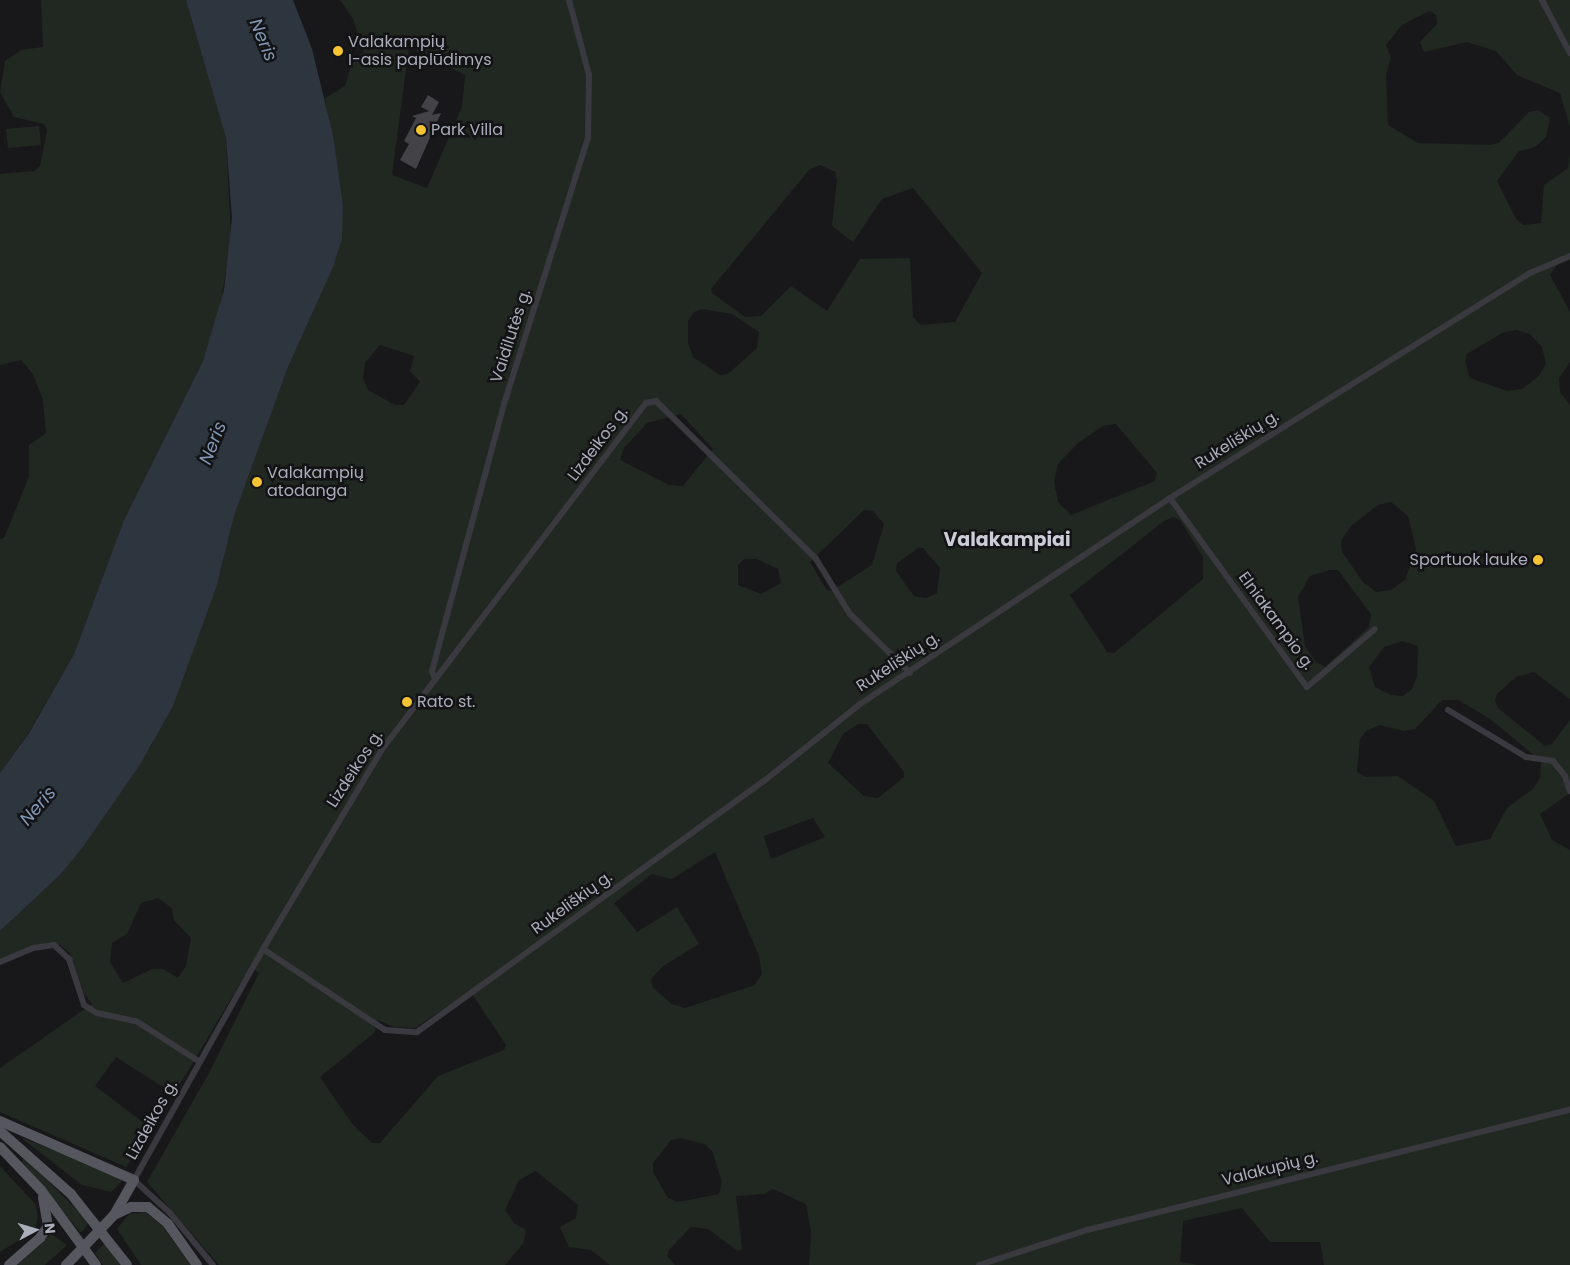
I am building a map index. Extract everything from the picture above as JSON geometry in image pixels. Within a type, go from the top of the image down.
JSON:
[{"type":"main road","points":[[0,1122],[134,1180],[114,1215],[66,1265]]},
{"type":"main road","points":[[0,1131],[71,1194],[127,1265]]},
{"type":"main road","points":[[0,1147],[41,1190],[96,1265]]},
{"type":"main road","points":[[8,1265],[40,1238],[48,1226],[41,1190]]},
{"type":"main road","points":[[114,1215],[139,1206],[148,1207],[168,1224],[197,1265]]},
{"type":"street","name":"Vaidilutės g.","points":[[435,679],[432,671],[504,404],[588,138],[589,75],[569,0]]},
{"type":"street","points":[[1542,0],[1570,53]]},
{"type":"street","name":"Rukeliškių g.","points":[[263,949],[385,1030],[417,1032],[764,782],[860,704],[1170,498],[1530,273],[1570,256]]},
{"type":"street","name":"Lizdeikos g.","points":[[134,1180],[263,949],[382,748],[646,402],[656,401],[816,559],[850,614],[910,672]]},
{"type":"street","name":"Elniakampio g.","points":[[1170,498],[1307,687],[1375,629]]},
{"type":"street","points":[[1448,710],[1526,757],[1553,761],[1565,776],[1570,791]]},
{"type":"street","points":[[0,962],[33,948],[54,946],[69,960],[84,1005],[97,1013],[136,1021],[200,1062]]},
{"type":"street","name":"Valakupių g.","points":[[979,1265],[1087,1230],[1570,1110]]},
{"type":"street","points":[[134,1180],[194,1242],[212,1265]]},
{"type":"street","points":[[168,1224],[194,1242]]},
{"type":"shaded area","points":[[41,0],[186,0],[226,138],[231,239],[219,314],[203,361],[124,520],[74,654],[29,732],[0,773],[0,539],[4,538],[29,477],[29,445],[46,433],[43,400],[33,374],[21,360],[0,365],[0,174],[34,171],[40,166],[47,130],[44,124],[14,117],[0,92],[5,61],[21,50],[43,47]]},
{"type":"shaded area","points":[[340,0],[1570,0],[1570,127],[1560,93],[1517,75],[1496,51],[1467,42],[1424,52],[1420,42],[1437,24],[1436,15],[1429,11],[1402,25],[1386,45],[1391,58],[1386,75],[1388,125],[1418,143],[1491,145],[1499,143],[1529,112],[1538,110],[1550,118],[1546,137],[1535,147],[1519,151],[1497,181],[1516,219],[1523,225],[1541,223],[1544,185],[1568,168],[1570,154],[1570,260],[1558,264],[1550,275],[1570,312],[1570,362],[1559,378],[1560,392],[1570,405],[1570,699],[1534,672],[1516,677],[1497,694],[1495,701],[1498,708],[1545,746],[1552,744],[1570,720],[1570,793],[1540,814],[1552,840],[1570,850],[1570,1265],[1324,1265],[1320,1242],[1270,1242],[1242,1208],[1183,1221],[1180,1262],[1199,1265],[809,1265],[811,1232],[806,1204],[773,1189],[764,1194],[736,1196],[742,1249],[738,1251],[708,1229],[691,1227],[669,1250],[667,1256],[675,1265],[610,1265],[591,1250],[569,1247],[560,1227],[576,1218],[578,1205],[536,1171],[519,1180],[505,1210],[514,1223],[526,1230],[523,1244],[505,1265],[219,1265],[147,1182],[209,1073],[259,973],[250,967],[174,1094],[116,1057],[95,1086],[152,1129],[126,1167],[0,1112],[0,1068],[92,1004],[84,994],[70,953],[60,945],[34,945],[0,959],[0,931],[60,875],[83,847],[152,745],[216,588],[234,516],[288,367],[338,253],[343,205],[325,98],[345,86],[353,60],[364,52],[353,19]],"holes":[[[409,47],[465,75],[462,107],[427,188],[392,175]],[[820,165],[835,172],[837,180],[832,226],[853,242],[882,199],[913,188],[982,273],[955,322],[921,325],[913,317],[910,258],[860,259],[827,311],[791,286],[761,316],[745,317],[712,293],[711,289],[809,170]],[[702,309],[732,314],[759,332],[757,348],[728,374],[720,375],[693,357],[688,343],[688,321],[694,312]],[[1516,330],[1530,334],[1542,347],[1546,363],[1539,376],[1522,389],[1507,391],[1470,378],[1465,362],[1467,354],[1502,333]],[[380,345],[414,356],[410,371],[420,382],[404,405],[395,405],[368,390],[363,378],[365,363]],[[681,414],[713,449],[683,486],[669,485],[620,460],[624,448],[647,423]],[[1116,424],[1157,473],[1155,481],[1071,515],[1058,502],[1054,481],[1058,464],[1078,443],[1103,426]],[[1391,502],[1408,516],[1416,549],[1405,580],[1391,590],[1376,592],[1363,582],[1342,552],[1341,541],[1351,526],[1378,505]],[[864,510],[873,511],[884,524],[872,565],[831,591],[826,589],[810,562]],[[1173,517],[1180,520],[1203,557],[1203,579],[1114,653],[1107,652],[1070,595],[1164,521]],[[918,548],[923,548],[940,568],[937,593],[926,598],[914,596],[896,571],[897,563]],[[744,559],[757,559],[778,569],[781,583],[761,594],[738,585],[738,565]],[[1330,570],[1338,570],[1371,614],[1369,627],[1325,667],[1316,662],[1305,646],[1298,597],[1310,576]],[[1402,641],[1418,646],[1417,677],[1411,690],[1403,696],[1391,695],[1375,687],[1369,667],[1384,647]],[[1442,700],[1458,700],[1489,718],[1541,761],[1540,778],[1533,789],[1507,808],[1490,839],[1456,846],[1434,801],[1398,776],[1366,777],[1357,772],[1360,739],[1366,731],[1380,725],[1404,731],[1415,729]],[[858,724],[867,724],[904,772],[904,777],[878,798],[864,796],[828,763],[843,734]],[[813,818],[825,837],[771,859],[764,836]],[[715,852],[759,956],[762,974],[755,985],[685,1008],[672,1004],[653,988],[651,979],[663,966],[699,944],[677,907],[637,932],[614,903],[652,874],[672,879]],[[158,898],[172,908],[174,920],[191,938],[186,966],[178,978],[163,969],[152,969],[123,983],[110,962],[112,943],[127,934],[141,903]],[[470,991],[506,1045],[504,1050],[438,1076],[380,1143],[372,1143],[353,1125],[320,1077],[374,1033],[378,1020],[394,1027],[415,1028]],[[681,1138],[705,1144],[712,1151],[722,1182],[719,1194],[678,1202],[668,1198],[653,1172],[653,1163],[671,1140]]]},
{"type":"shaded area","points":[[39,126],[41,145],[8,148],[6,129]]},
{"type":"shaded area","points":[[20,1137],[123,1176],[122,1181],[111,1192],[82,1185]]},
{"type":"shaded area","points":[[24,1157],[89,1222],[83,1231],[80,1232],[22,1162]]},
{"type":"shaded area","points":[[0,1166],[36,1205],[38,1216],[35,1230],[0,1252]]},
{"type":"shaded area","points":[[146,1212],[163,1227],[191,1265],[141,1265],[117,1229],[129,1214]]},
{"type":"shaded area","points":[[51,1234],[67,1245],[45,1265],[17,1265]]},
{"type":"shaded area","points":[[105,1243],[120,1265],[103,1265],[95,1253]]},
{"type":"water","name":"Neris","points":[[186,0],[293,0],[312,49],[333,135],[343,205],[342,239],[333,267],[288,367],[234,516],[216,588],[173,706],[141,763],[83,847],[60,875],[0,931],[0,773],[29,733],[74,654],[124,520],[203,361],[224,290],[232,218],[226,138]]},
{"type":"building","name":"Park Villa","points":[[428,95],[439,102],[432,115],[441,113],[416,169],[400,160],[409,144],[404,141],[416,118],[412,116],[429,111],[421,107]]},
{"type":"place","name":"Valakampių I-asis paplūdimys","points":[[338,51]]},
{"type":"place","name":"Park Villa","points":[[421,130]]},
{"type":"place","name":"Valakampių atodanga","points":[[257,482]]},
{"type":"place","name":"Sportuok lauke","points":[[1538,560]]},
{"type":"place","name":"Rato st.","points":[[407,702]]},
{"type":"district","name":"Valakampiai","points":[[1007,540]]}]
